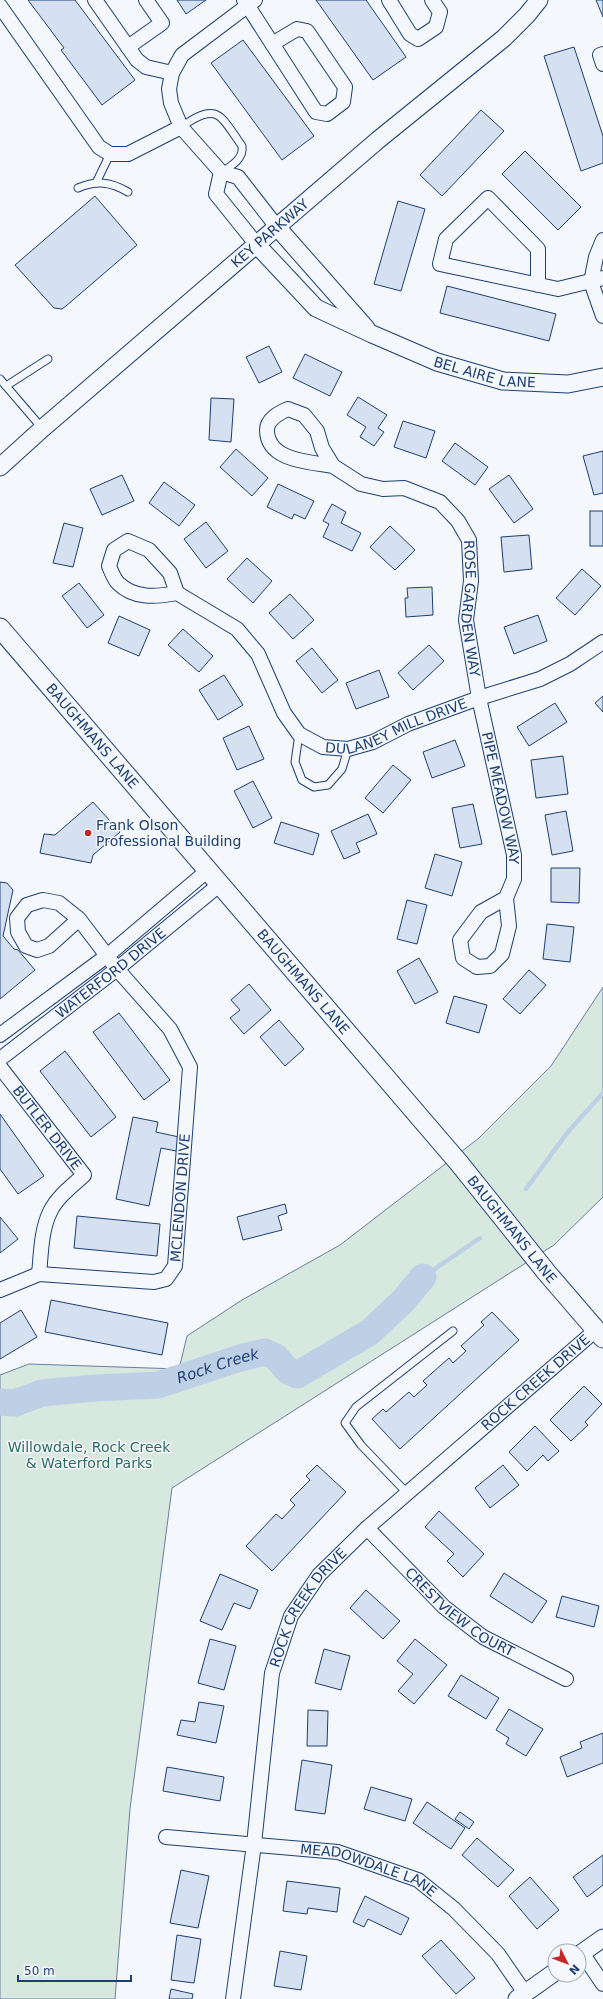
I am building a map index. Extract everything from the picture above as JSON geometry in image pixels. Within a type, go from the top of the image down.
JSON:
[{"type":"main road","name":"BAUGHMANS LANE","points":[[0,628],[459,1163],[547,1273],[599,1334]]},
{"type":"street","points":[[96,0],[137,60],[146,67],[172,74]]},
{"type":"street","points":[[128,47],[162,23],[146,0]]},
{"type":"street","points":[[389,0],[410,34],[418,39],[436,27],[440,12],[432,0]]},
{"type":"street","name":"KEY PARKWAY","points":[[0,467],[43,428],[378,140],[504,38],[527,16],[539,0]]},
{"type":"street","points":[[248,2],[272,44],[316,112],[327,114],[343,102],[345,87],[306,31],[297,29],[272,44]]},
{"type":"street","name":"BEL AIRE LANE","points":[[248,2],[182,55],[172,74],[169,89],[171,103],[181,127],[222,172],[238,177],[277,227],[372,334]]},
{"type":"street","points":[[0,6],[99,147],[110,154],[128,154],[181,127]]},
{"type":"street","points":[[603,54],[600,55],[603,64]]},
{"type":"street","name":"BEL AIRE LANE","points":[[222,172],[216,194],[257,245],[316,308],[437,362],[503,381],[568,384],[603,377]]},
{"type":"street","points":[[538,285],[538,249],[488,198],[446,239],[440,264],[538,285],[558,289],[597,280]]},
{"type":"street","points":[[603,240],[596,257],[597,280],[603,316]]},
{"type":"street","name":"ROSE GARDEN WAY","points":[[333,466],[322,448],[317,431],[304,415],[288,409],[275,415],[267,426],[267,439],[278,451],[296,460],[333,466],[361,484],[383,489],[404,488],[424,495],[440,502],[458,521],[469,540],[471,581],[466,620],[479,698]]},
{"type":"street","points":[[128,541],[149,550],[170,573],[177,593],[154,597],[135,594],[118,582],[109,566],[114,550],[128,541]]},
{"type":"street","name":"DULANEY MILL DRIVE","points":[[177,593],[237,629],[258,654],[284,713],[299,734],[323,747],[348,749],[373,742],[408,724],[540,678],[570,664],[603,642]]},
{"type":"street","name":"PIPE MEADOW WAY","points":[[479,698],[514,855],[514,879],[506,898],[509,926],[502,954],[490,966],[477,967],[463,958],[460,940],[480,912],[506,898]]},
{"type":"street","name":"WATERFORD DRIVE","points":[[0,1035],[108,955],[207,871]]},
{"type":"street","name":"WATERFORD DRIVE","points":[[0,1059],[117,969],[219,885]]},
{"type":"street","name":"MCLENDON DRIVE","points":[[0,1290],[39,1274],[154,1282],[166,1279],[175,1266],[190,1067],[170,1029],[117,969],[108,955],[79,919]]},
{"type":"street","name":"BUTLER DRIVE","points":[[0,1067],[84,1175],[63,1195],[50,1212],[45,1228],[39,1274]]},
{"type":"street","name":"ROCK CREEK DRIVE","points":[[233,1999],[254,1844],[272,1673],[291,1616],[319,1574],[367,1528],[599,1334]]},
{"type":"street","name":"CRESTVIEW COURT","points":[[367,1528],[444,1607],[483,1637],[566,1679]]},
{"type":"street","name":"MEADOWDALE LANE","points":[[166,1837],[338,1852],[418,1880],[454,1909],[498,1954],[521,1996]]},
{"type":"street","points":[[587,1949],[603,1938]]},
{"type":"street","points":[[587,1963],[603,1984]]},
{"type":"street","points":[[521,1996],[547,1978]]},
{"type":"lane","points":[[181,127],[198,115],[215,113],[221,116],[242,146],[243,152],[240,158],[222,172]]},
{"type":"lane","points":[[96,183],[110,154]]},
{"type":"lane","points":[[78,188],[89,183],[96,183],[115,185],[128,192]]},
{"type":"lane","points":[[6,386],[48,359]]},
{"type":"lane","points":[[0,379],[43,428]]},
{"type":"lane","points":[[299,734],[295,762],[302,780],[314,787],[328,785],[342,769],[348,749]]},
{"type":"lane","points":[[407,1493],[361,1445],[345,1423],[356,1407],[453,1331]]},
{"type":"green space","name":"Willowdale, Rock Creek & Waterford Parks","points":[[603,987],[603,1197],[554,1245],[172,1488],[130,1809],[115,1999],[0,1999],[0,1375],[29,1364],[179,1369],[187,1336],[242,1300],[340,1245],[479,1138],[551,1066]]},
{"type":"building","points":[[28,0],[75,0],[135,80],[102,105],[61,50],[64,48]]},
{"type":"building","points":[[177,0],[206,0],[186,14]]},
{"type":"building","points":[[316,0],[366,0],[406,57],[373,80]]},
{"type":"building","points":[[596,0],[603,0],[603,17]]},
{"type":"building","points":[[243,40],[314,136],[282,160],[211,63]]},
{"type":"building","points":[[574,47],[603,136],[603,163],[581,171],[544,56]]},
{"type":"building","points":[[481,110],[504,131],[442,196],[420,175]]},
{"type":"building","points":[[525,151],[581,207],[558,230],[502,174]]},
{"type":"building","points":[[95,196],[137,245],[66,306],[62,309],[54,308],[15,265]]},
{"type":"building","points":[[398,201],[425,209],[401,291],[374,284]]},
{"type":"building","points":[[447,286],[556,314],[549,341],[440,313]]},
{"type":"building","points":[[269,346],[282,372],[259,383],[246,357]]},
{"type":"building","points":[[305,354],[342,372],[330,396],[293,378]]},
{"type":"building","points":[[358,397],[387,415],[378,428],[384,432],[374,446],[360,437],[366,427],[347,415]]},
{"type":"building","points":[[211,398],[234,399],[231,442],[209,440]]},
{"type":"building","points":[[403,421],[435,431],[426,458],[394,447]]},
{"type":"building","points":[[455,443],[488,467],[475,485],[442,461]]},
{"type":"building","points":[[236,449],[268,478],[252,496],[220,467]]},
{"type":"building","points":[[603,451],[603,493],[594,495],[583,456]]},
{"type":"building","points":[[122,475],[134,501],[102,515],[90,489]]},
{"type":"building","points":[[509,475],[533,509],[514,523],[489,489]]},
{"type":"building","points":[[164,482],[195,505],[179,526],[149,503]]},
{"type":"building","points":[[278,484],[314,501],[305,519],[294,514],[292,519],[267,507]]},
{"type":"building","points":[[332,504],[346,512],[341,523],[361,533],[352,551],[323,537],[329,524],[323,521]]},
{"type":"building","points":[[590,511],[603,511],[603,546],[590,546]]},
{"type":"building","points":[[206,522],[228,551],[206,568],[184,539]]},
{"type":"building","points":[[64,523],[83,528],[73,567],[53,563]]},
{"type":"building","points":[[390,526],[415,550],[395,570],[370,547]]},
{"type":"building","points":[[529,535],[532,569],[504,572],[501,537]]},
{"type":"building","points":[[247,558],[272,581],[253,603],[227,579]]},
{"type":"building","points":[[582,569],[601,586],[575,615],[556,598]]},
{"type":"building","points":[[79,583],[104,615],[87,628],[62,596]]},
{"type":"building","points":[[432,587],[433,615],[406,617],[405,598],[408,598],[407,588]]},
{"type":"building","points":[[290,594],[314,620],[293,639],[269,613]]},
{"type":"building","points":[[538,615],[547,641],[514,654],[504,627]]},
{"type":"building","points":[[119,616],[150,630],[139,656],[108,643]]},
{"type":"building","points":[[183,629],[213,656],[199,672],[168,645]]},
{"type":"building","points":[[429,645],[444,661],[413,690],[398,673]]},
{"type":"building","points":[[312,648],[338,680],[322,693],[296,661]]},
{"type":"building","points":[[379,670],[389,697],[356,709],[346,683]]},
{"type":"building","points":[[224,675],[243,705],[218,720],[199,690]]},
{"type":"building","points":[[603,696],[603,712],[595,703]]},
{"type":"building","points":[[555,703],[567,722],[529,746],[517,727]]},
{"type":"building","points":[[249,726],[264,759],[237,770],[223,738]]},
{"type":"building","points":[[455,740],[465,766],[432,778],[423,752]]},
{"type":"building","points":[[563,756],[568,794],[536,798],[531,760]]},
{"type":"building","points":[[393,765],[411,780],[383,813],[365,798]]},
{"type":"building","points":[[253,781],[272,818],[253,828],[234,791]]},
{"type":"building","name":"Frank Olson Professional Building","points":[[93,802],[120,832],[93,855],[91,863],[40,853],[44,834],[55,835]]},
{"type":"building","points":[[473,804],[482,844],[460,848],[452,808]]},
{"type":"building","points":[[566,811],[573,851],[552,855],[545,815]]},
{"type":"building","points":[[368,814],[377,834],[356,843],[360,852],[344,859],[331,831]]},
{"type":"building","points":[[281,822],[319,834],[313,855],[274,843]]},
{"type":"building","points":[[435,854],[462,862],[452,896],[425,888]]},
{"type":"building","points":[[551,868],[580,868],[579,903],[551,902]]},
{"type":"building","points":[[0,882],[7,883],[13,890],[3,936],[14,949],[18,950],[35,970],[0,999]]},
{"type":"building","points":[[407,900],[427,905],[417,944],[397,939]]},
{"type":"building","points":[[547,924],[574,927],[570,962],[543,959]]},
{"type":"building","points":[[419,958],[438,992],[415,1004],[397,971]]},
{"type":"building","points":[[529,970],[546,985],[520,1014],[503,999]]},
{"type":"building","points":[[249,984],[271,1010],[244,1034],[230,1018],[240,1010],[231,1000]]},
{"type":"building","points":[[454,996],[487,1005],[479,1033],[446,1023]]},
{"type":"building","points":[[119,1013],[170,1080],[144,1100],[93,1032]]},
{"type":"building","points":[[279,1020],[304,1049],[285,1066],[260,1037]]},
{"type":"building","points":[[65,1051],[116,1117],[91,1137],[40,1071]]},
{"type":"building","points":[[0,1114],[44,1176],[18,1194],[0,1169]]},
{"type":"building","points":[[133,1117],[158,1122],[156,1132],[179,1137],[176,1151],[161,1148],[149,1206],[116,1199]]},
{"type":"building","points":[[285,1204],[287,1213],[278,1216],[282,1230],[243,1240],[237,1217]]},
{"type":"building","points":[[77,1216],[160,1224],[157,1256],[74,1248]]},
{"type":"building","points":[[0,1217],[18,1239],[0,1253]]},
{"type":"building","points":[[51,1300],[168,1323],[162,1355],[45,1332]]},
{"type":"building","points":[[21,1310],[37,1337],[0,1359],[0,1323]]},
{"type":"building","points":[[492,1312],[519,1340],[400,1449],[372,1419],[383,1409],[386,1412],[409,1392],[414,1397],[427,1385],[423,1381],[449,1358],[453,1363],[466,1351],[461,1346],[484,1325],[481,1322]]},
{"type":"building","points":[[584,1386],[602,1404],[585,1422],[588,1425],[571,1441],[550,1420]]},
{"type":"building","points":[[535,1426],[559,1451],[548,1461],[543,1455],[527,1471],[509,1452]]},
{"type":"building","points":[[317,1465],[346,1492],[272,1571],[246,1546],[276,1514],[282,1519],[295,1505],[290,1500],[310,1480],[306,1476]]},
{"type":"building","points":[[503,1465],[519,1485],[490,1508],[475,1488]]},
{"type":"building","points":[[439,1511],[484,1554],[463,1577],[447,1561],[454,1554],[425,1527]]},
{"type":"building","points":[[504,1573],[547,1601],[532,1623],[490,1596]]},
{"type":"building","points":[[220,1574],[258,1590],[250,1609],[234,1603],[222,1630],[200,1621]]},
{"type":"building","points":[[366,1590],[400,1621],[383,1639],[350,1608]]},
{"type":"building","points":[[562,1596],[599,1606],[594,1627],[556,1617]]},
{"type":"building","points":[[210,1639],[236,1646],[224,1690],[198,1683]]},
{"type":"building","points":[[415,1639],[447,1665],[414,1704],[398,1691],[413,1674],[397,1661]]},
{"type":"building","points":[[324,1649],[350,1656],[341,1690],[315,1683]]},
{"type":"building","points":[[461,1675],[499,1698],[486,1719],[448,1696]]},
{"type":"building","points":[[199,1702],[224,1706],[216,1743],[177,1735],[181,1720],[195,1722]]},
{"type":"building","points":[[509,1709],[543,1729],[526,1756],[506,1744],[509,1738],[496,1730]]},
{"type":"building","points":[[308,1710],[328,1711],[327,1746],[307,1746]]},
{"type":"building","points":[[603,1733],[603,1763],[567,1777],[560,1757],[582,1748],[580,1742]]},
{"type":"building","points":[[302,1760],[332,1765],[325,1814],[295,1810]]},
{"type":"building","points":[[167,1767],[224,1777],[220,1801],[163,1791]]},
{"type":"building","points":[[371,1787],[412,1799],[405,1821],[364,1809]]},
{"type":"building","points":[[427,1802],[465,1828],[451,1849],[413,1823]]},
{"type":"building","points":[[460,1812],[474,1822],[469,1829],[455,1819]]},
{"type":"building","points":[[477,1838],[514,1870],[498,1887],[462,1855]]},
{"type":"building","points":[[603,1855],[603,1885],[587,1897],[573,1877]]},
{"type":"building","points":[[181,1870],[209,1876],[198,1928],[170,1923]]},
{"type":"building","points":[[530,1877],[559,1910],[537,1929],[509,1896]]},
{"type":"building","points":[[287,1881],[340,1888],[337,1912],[308,1908],[307,1914],[283,1911]]},
{"type":"building","points":[[365,1896],[409,1918],[401,1935],[368,1919],[364,1927],[353,1922]]},
{"type":"building","points":[[177,1935],[201,1939],[194,1983],[171,1980]]},
{"type":"building","points":[[441,1940],[475,1978],[456,1994],[422,1956]]},
{"type":"building","points":[[280,1951],[307,1956],[301,1990],[274,1986]]},
{"type":"building","points":[[171,1989],[193,1994],[192,1999],[169,1999]]},
{"type":"waterway","name":"Rock Creek","points":[[526,1189],[567,1133],[603,1093]]},
{"type":"waterway","name":"Rock Creek","points":[[423,1277],[480,1238]]},
{"type":"waterway","name":"Rock Creek","points":[[0,1402],[15,1403],[42,1393],[95,1388],[158,1385],[240,1358],[265,1352],[276,1357],[288,1371],[297,1375],[370,1332],[404,1300],[423,1277]]},
{"type":"place","name":"Frank Olson Professional Building","points":[[88,833]]}]
